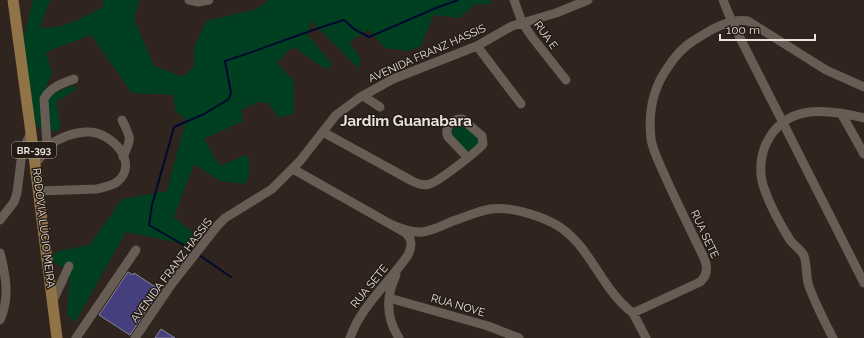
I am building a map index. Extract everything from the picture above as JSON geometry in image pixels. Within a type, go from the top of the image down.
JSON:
[{"type":"main road","name":"RODOVIA LÚCIO MEIRA","points":[[13,0],[32,133],[57,338]]},
{"type":"street","points":[[189,0],[198,2],[209,0]]},
{"type":"street","name":"RUA E","points":[[514,0],[522,22],[566,80]]},
{"type":"street","name":"AVENIDA FRANZ HASSIS","points":[[135,338],[171,285],[197,254],[218,225],[226,218],[272,189],[293,170],[336,115],[363,96],[393,79],[477,46],[507,28],[522,22],[556,13],[588,0]]},
{"type":"street","points":[[724,0],[732,22],[860,267],[864,283]]},
{"type":"street","name":"RUA SETE","points":[[633,313],[700,282],[707,273],[707,266],[704,258],[676,201],[653,147],[651,105],[653,95],[662,75],[680,51],[706,33],[732,22],[744,21],[754,24],[814,63],[838,76],[864,87]]},
{"type":"street","points":[[477,46],[521,104]]},
{"type":"street","points":[[35,164],[46,147],[48,140],[44,99],[47,93],[53,88],[74,79]]},
{"type":"street","points":[[363,96],[380,107]]},
{"type":"street","points":[[833,338],[808,284],[804,258],[786,234],[764,188],[761,161],[764,149],[770,136],[783,121],[807,112],[822,111],[864,118]]},
{"type":"street","points":[[840,113],[864,154]]},
{"type":"street","points":[[122,120],[129,133],[130,140],[123,156]]},
{"type":"street","points":[[38,191],[97,189],[118,181],[124,170],[125,164],[123,156],[115,143],[103,135],[90,132],[67,136],[46,147]]},
{"type":"street","points":[[323,132],[412,181],[424,185],[431,184],[467,157]]},
{"type":"street","points":[[0,220],[14,202],[17,194],[22,153],[24,146],[32,133]]},
{"type":"street","points":[[293,170],[390,224],[408,231],[424,232],[476,213],[498,208],[538,217],[556,225],[573,237],[617,298],[633,313],[646,338]]},
{"type":"street","name":"RUA SETE","points":[[350,338],[355,324],[362,312],[400,266],[410,251],[411,243],[409,236],[390,224]]},
{"type":"street","points":[[76,338],[136,250]]},
{"type":"street","points":[[0,253],[5,271],[7,287],[6,300],[0,320]]},
{"type":"street","points":[[53,301],[69,266]]},
{"type":"street","points":[[398,338],[390,318],[389,298],[400,266]]},
{"type":"street","name":"RUA NOVE","points":[[389,298],[488,326],[519,338]]},
{"type":"green space","points":[[33,0],[50,0],[40,27],[48,28],[64,25],[88,15],[103,7],[102,0],[139,0],[134,19],[154,66],[183,77],[194,67],[194,48],[206,21],[257,9],[268,0],[489,0],[492,4],[475,4],[459,18],[433,15],[421,46],[408,51],[385,48],[368,30],[349,42],[361,59],[358,68],[311,21],[308,35],[332,64],[328,69],[322,67],[294,47],[289,50],[277,63],[294,81],[294,114],[278,117],[268,103],[257,102],[241,110],[243,121],[204,139],[220,166],[245,155],[249,159],[250,169],[245,184],[221,181],[194,164],[174,217],[199,238],[186,245],[126,232],[75,322],[67,315],[70,272],[50,259],[58,251],[90,245],[122,199],[167,191],[186,119],[176,112],[173,95],[132,93],[91,35],[46,52],[52,73],[41,100],[70,86],[78,88],[56,102],[61,127],[57,131],[49,131],[36,126],[31,120],[23,40]]},
{"type":"green space","points":[[462,121],[482,141],[469,153],[449,133]]},
{"type":"building","points":[[128,272],[133,275],[134,273],[160,290],[130,335],[99,315]]},
{"type":"building","points":[[161,329],[175,338],[155,338]]},
{"type":"waterway","points":[[194,251],[149,225],[152,205],[174,127],[204,114],[229,99],[231,93],[225,61],[344,20],[354,29],[369,37],[458,0]]},
{"type":"waterway","points":[[199,255],[231,277]]},
{"type":"district","name":"Jardim Guanabara","points":[[406,121]]}]
